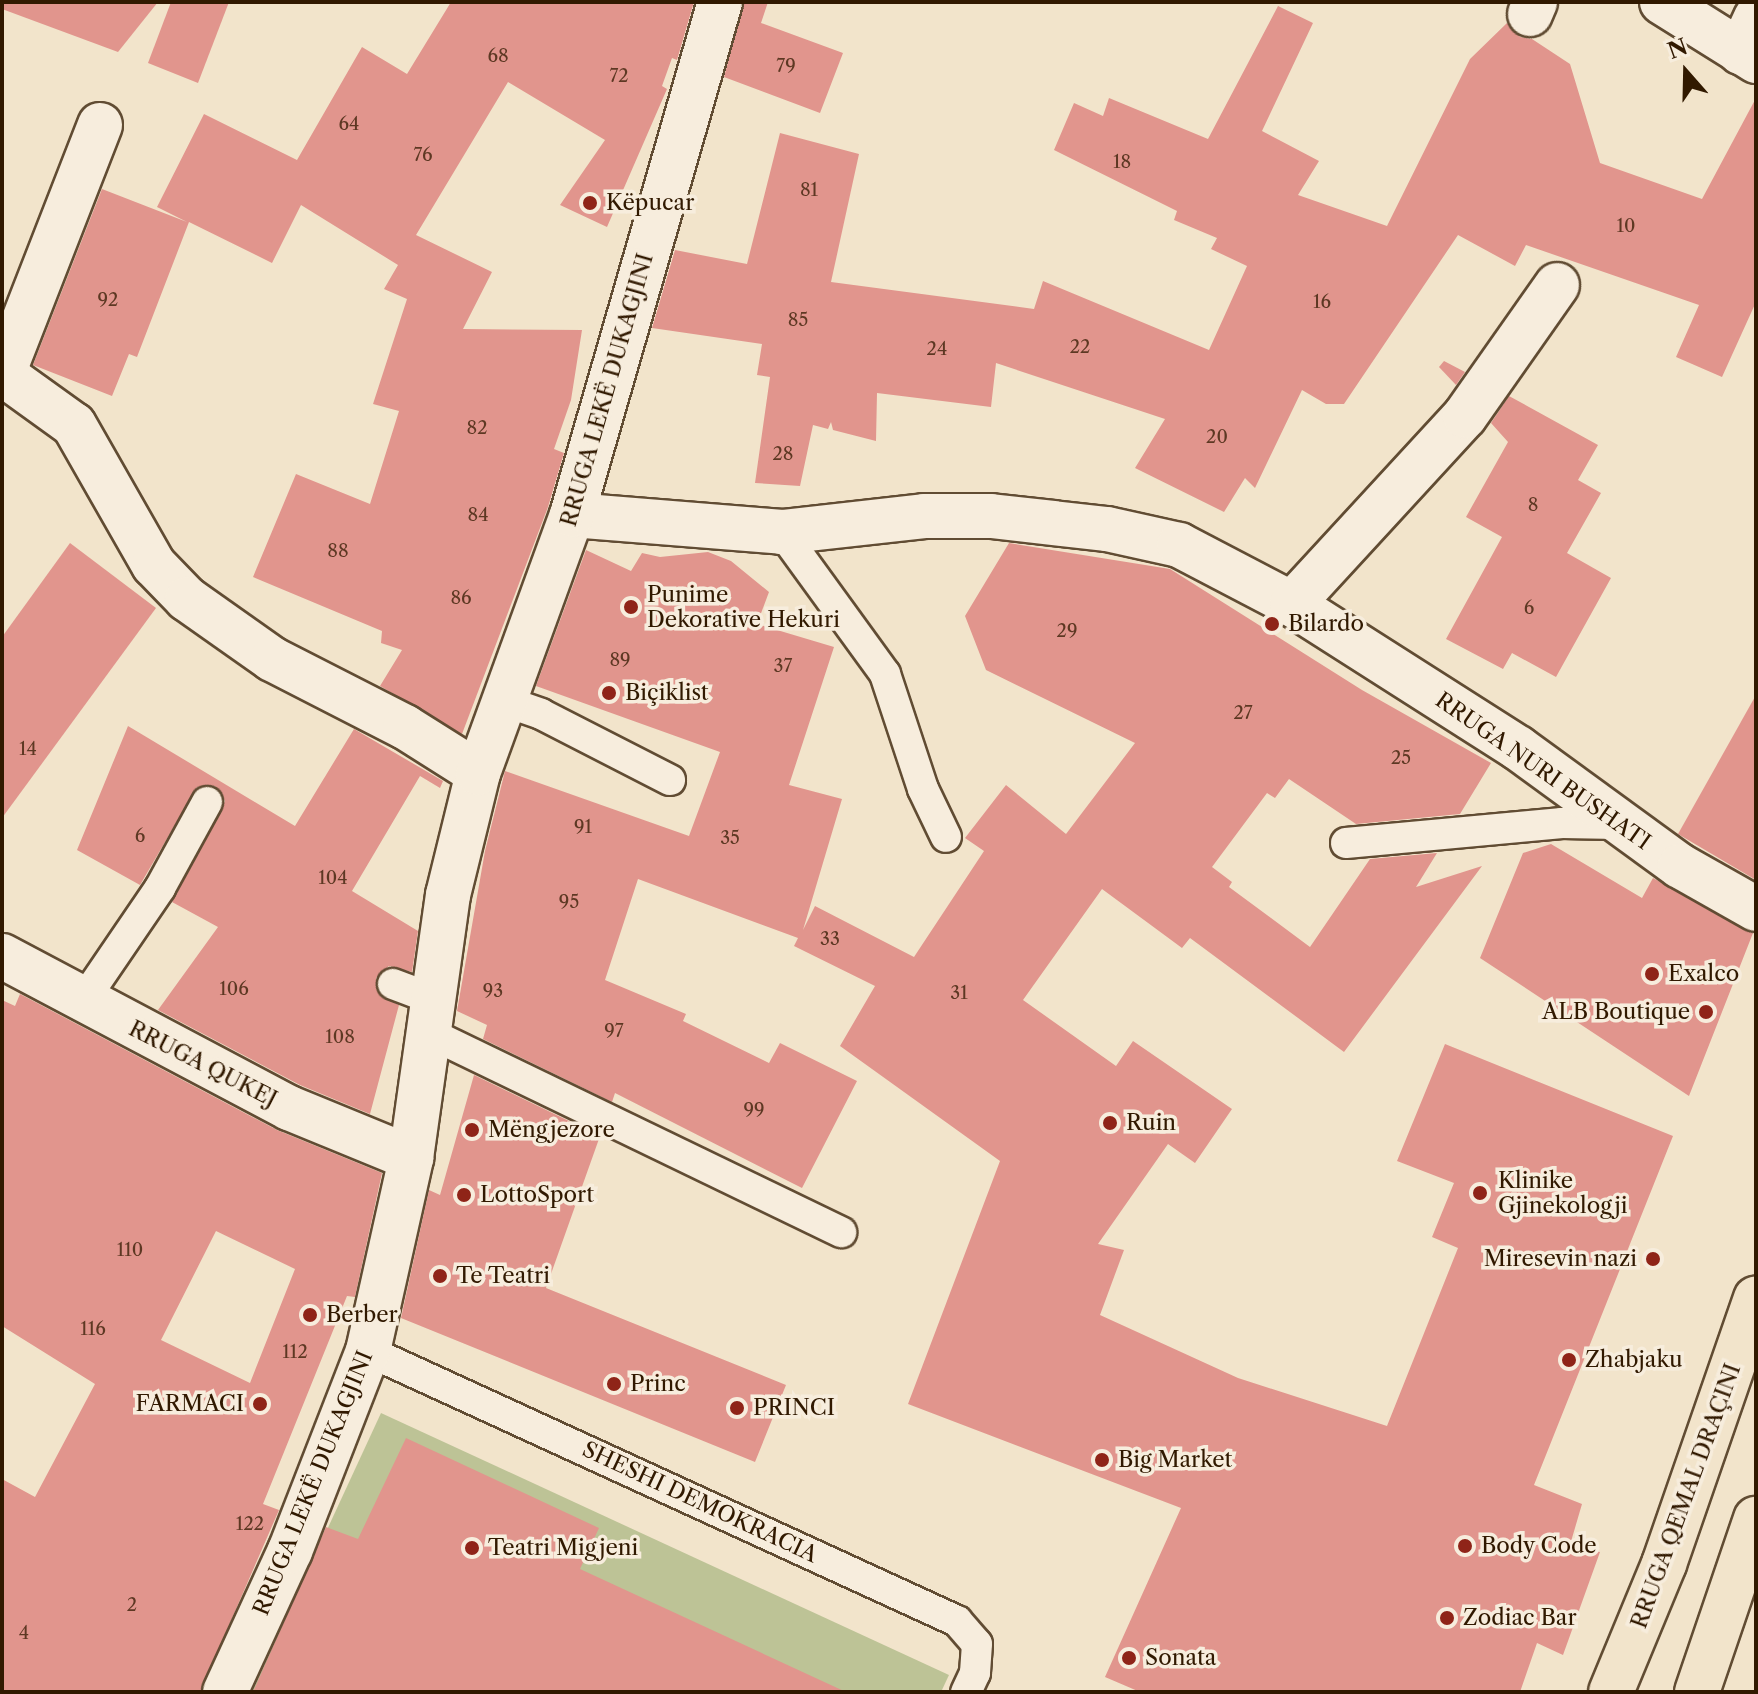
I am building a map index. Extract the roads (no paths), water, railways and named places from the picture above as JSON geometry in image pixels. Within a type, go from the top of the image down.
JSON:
[{"type":"main road","name":"RRUGA QEMAL DRAÇINI","points":[[1611,1692],[1664,1564],[1756,1299]]},
{"type":"main road","points":[[1697,1692],[1756,1519]]},
{"type":"street","name":"RRUGA LEKË DUKAGJINI","points":[[225,1692],[290,1551],[368,1351],[411,1158],[448,895],[478,773],[572,515],[720,2]]},
{"type":"street","points":[[1662,2],[1751,43]]},
{"type":"street","points":[[100,125],[3,374],[74,425],[154,565],[187,599],[231,634],[323,696],[405,727],[478,773]]},
{"type":"street","points":[[1292,604],[1465,416],[1557,285]]},
{"type":"street","name":"RRUGA NURI BUSHATI","points":[[572,515],[782,532],[951,516],[1107,529],[1179,545],[1292,604],[1518,748],[1618,824],[1756,909]]},
{"type":"street","name":"RRUGA QUKEJ","points":[[2,956],[289,1108],[411,1158]]},
{"type":"lane","points":[[782,532],[885,674],[923,789],[946,837]]},
{"type":"lane","points":[[504,701],[541,714],[670,780]]},
{"type":"lane","points":[[83,1001],[160,888],[207,802]]},
{"type":"lane","points":[[1346,843],[1562,823],[1618,824]]},
{"type":"lane","points":[[393,984],[431,1016],[841,1232]]},
{"type":"lane","name":"SHESHI DEMOKRACIA","points":[[368,1351],[957,1621],[977,1644],[975,1673],[966,1692]]},
{"type":"place","name":"Këpucar","points":[[590,203]]},
{"type":"place","name":"Punime Dekorative Hekuri","points":[[631,607]]},
{"type":"place","name":"Bilardo","points":[[1272,624]]},
{"type":"place","name":"Biçiklist","points":[[609,693]]},
{"type":"place","name":"Exalco","points":[[1652,974]]},
{"type":"place","name":"ALB Boutique","points":[[1706,1012]]},
{"type":"place","name":"Ruin","points":[[1110,1123]]},
{"type":"place","name":"Mëngjezore","points":[[472,1130]]},
{"type":"place","name":"Klinike Gjinekologji","points":[[1480,1193]]},
{"type":"place","name":"LottoSport","points":[[464,1195]]},
{"type":"place","name":"Miresevin nazi","points":[[1653,1259]]},
{"type":"place","name":"Te Teatri","points":[[440,1276]]},
{"type":"place","name":"Berber","points":[[310,1315]]},
{"type":"place","name":"Zhabjaku","points":[[1569,1360]]},
{"type":"place","name":"Princ","points":[[614,1384]]},
{"type":"place","name":"FARMACI","points":[[260,1404]]},
{"type":"place","name":"PRINCI","points":[[737,1408]]},
{"type":"place","name":"Big Market","points":[[1102,1460]]},
{"type":"place","name":"Body Code","points":[[1465,1546]]},
{"type":"place","name":"Teatri Migjeni","points":[[472,1548]]},
{"type":"place","name":"Zodiac Bar","points":[[1447,1618]]},
{"type":"place","name":"Sonata","points":[[1129,1658]]}]
